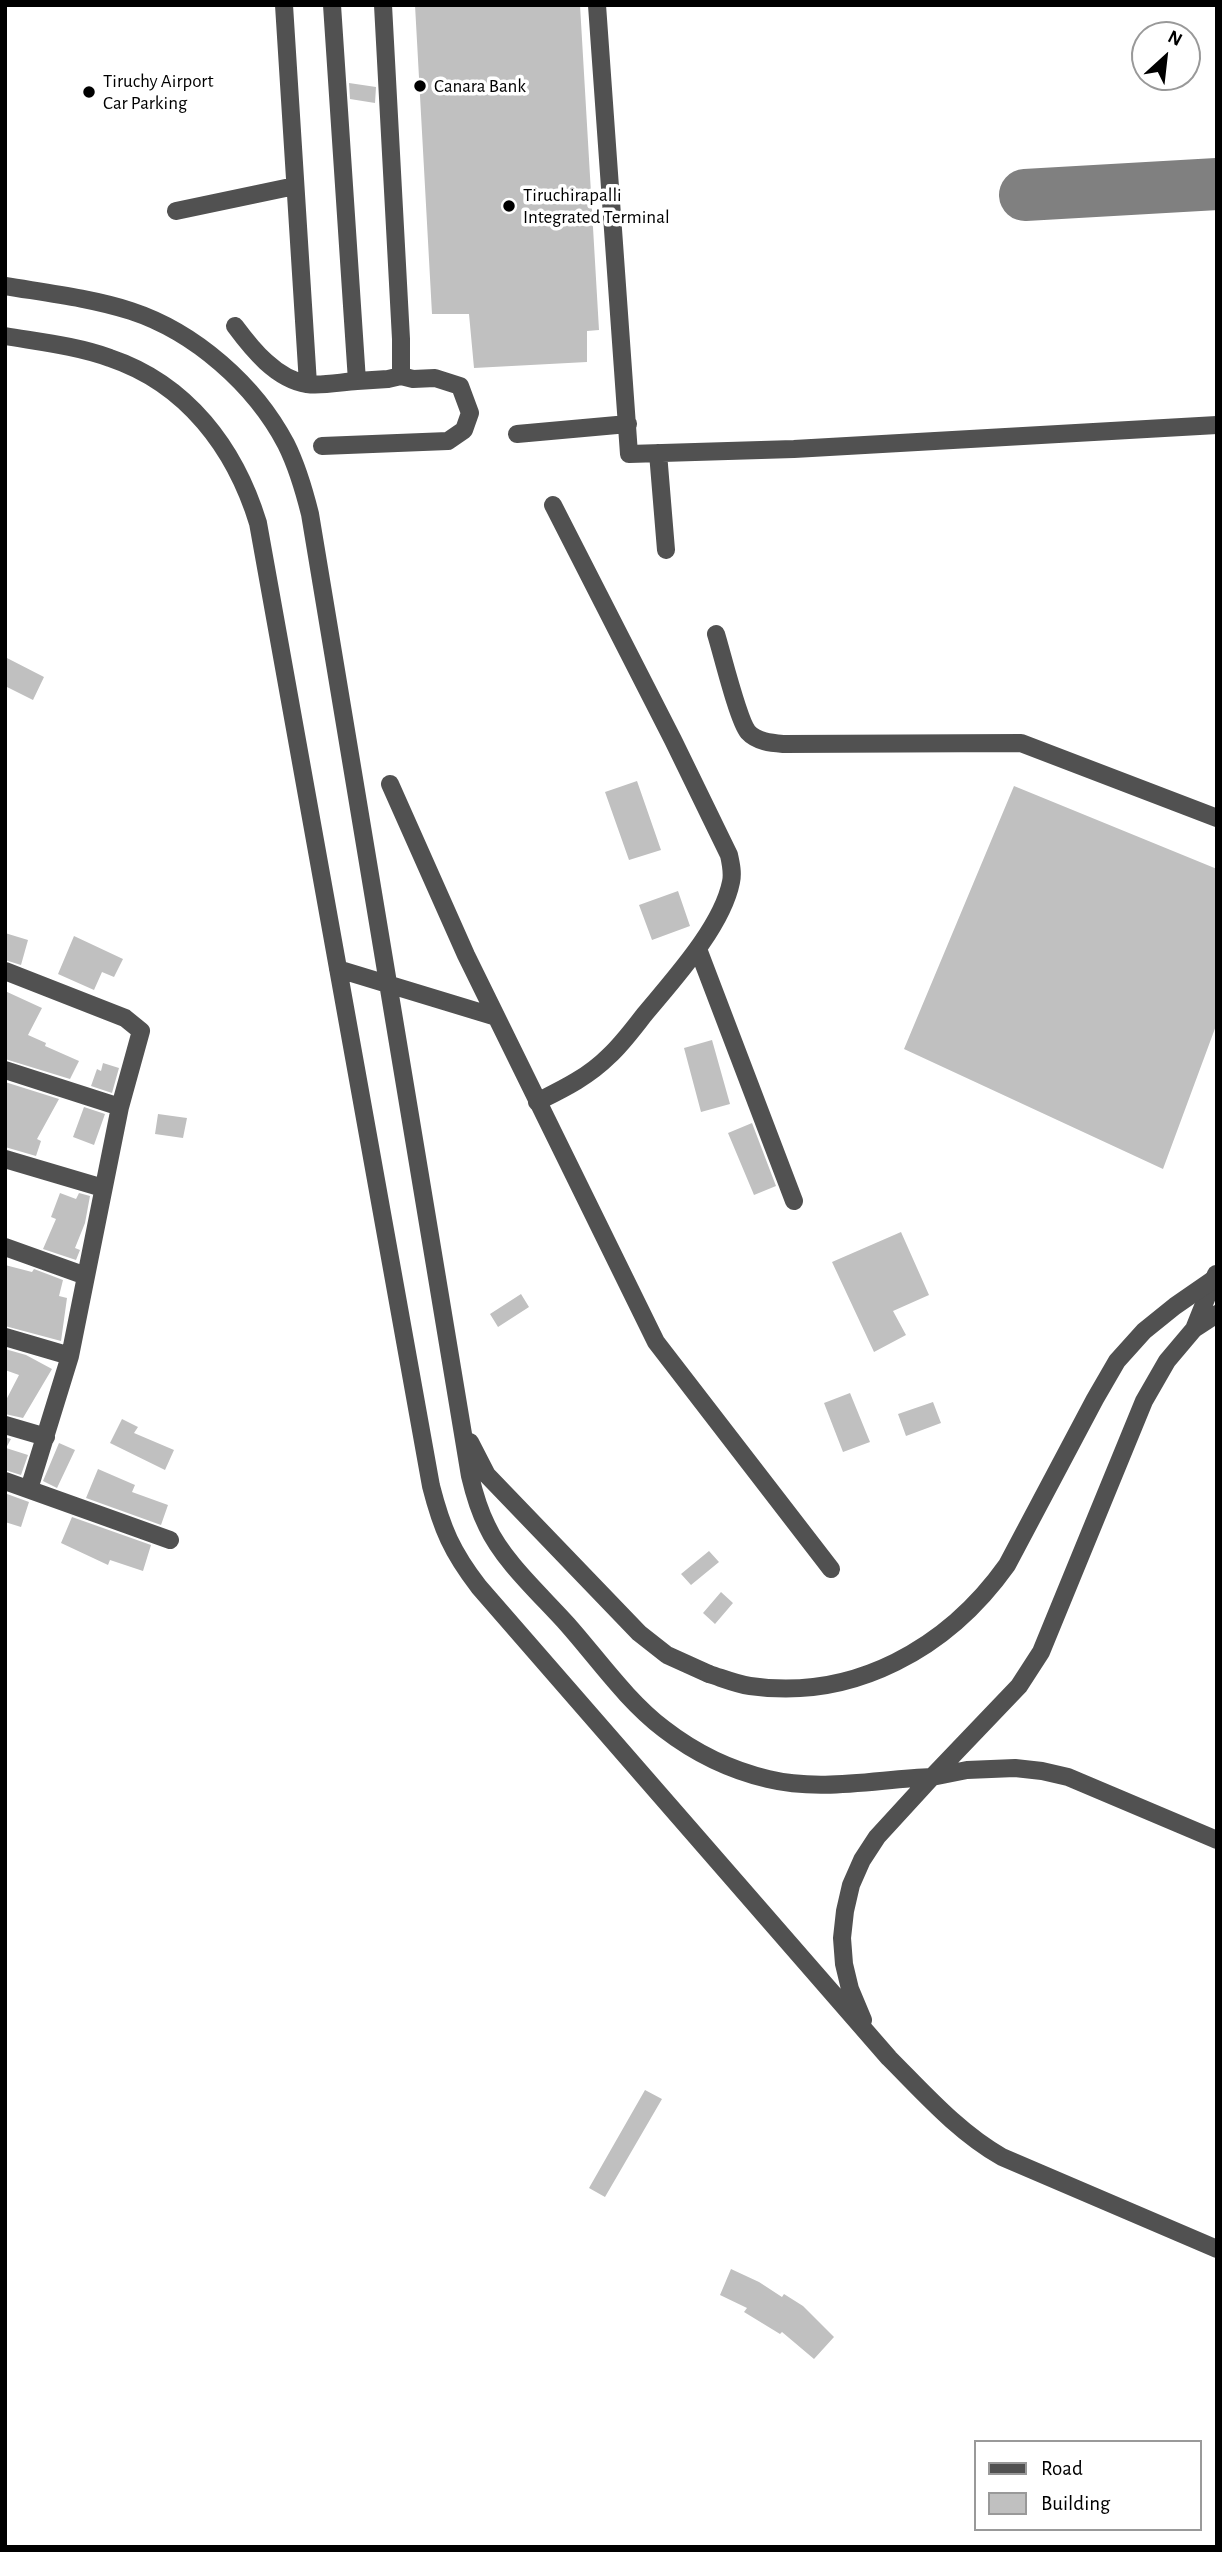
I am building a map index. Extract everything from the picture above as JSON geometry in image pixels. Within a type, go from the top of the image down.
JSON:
[{"type":"street","points":[[284,5],[308,384]]},
{"type":"street","points":[[332,5],[357,381]]},
{"type":"street","points":[[383,5],[401,376]]},
{"type":"street","points":[[597,5],[629,454],[794,449],[1217,425]]},
{"type":"street","points":[[176,211],[295,186]]},
{"type":"street","points":[[5,286],[104,303],[134,312],[181,335],[204,349],[239,382],[271,420],[286,444],[310,514],[470,1476],[488,1528],[527,1579],[662,1728],[695,1751],[732,1768],[770,1780],[810,1785],[932,1777],[967,1770],[1015,1768],[1042,1771],[1068,1777],[1217,1840]]},
{"type":"street","points":[[235,326],[267,363],[291,378],[308,384],[401,376],[413,379],[435,378],[460,386],[470,413],[464,430],[448,442],[322,446]]},
{"type":"street","points":[[5,336],[83,350],[133,367],[176,394],[198,413],[233,462],[249,494],[258,523],[431,1486],[447,1539],[458,1560],[888,2058],[959,2128],[1002,2157],[1217,2249]]},
{"type":"street","points":[[517,434],[628,424]]},
{"type":"street","points":[[658,453],[666,550]]},
{"type":"street","points":[[537,1102],[576,1083],[610,1056],[698,949],[727,895],[732,869],[729,855],[673,740],[553,505]]},
{"type":"street","points":[[716,634],[748,733],[766,743],[1021,743],[1217,818]]},
{"type":"street","points":[[390,785],[496,1017],[656,1342],[831,1569]]},
{"type":"street","points":[[698,949],[794,1201]]},
{"type":"street","points":[[338,969],[496,1017]]},
{"type":"street","points":[[5,971],[125,1018],[141,1031],[120,1107],[70,1356],[29,1489]]},
{"type":"street","points":[[5,1070],[120,1107]]},
{"type":"street","points":[[5,1159],[103,1188]]},
{"type":"street","points":[[5,1247],[86,1276]]},
{"type":"street","points":[[1194,1329],[1217,1272]]},
{"type":"street","points":[[458,1409],[473,1452],[487,1475],[639,1633],[667,1655],[709,1674],[749,1686],[824,1686],[886,1668],[914,1654],[973,1607],[1007,1565],[1094,1399],[1117,1361],[1155,1323],[1217,1277]]},
{"type":"street","points":[[888,2058],[860,2015],[850,1989],[843,1951],[845,1911],[856,1872],[877,1837],[1019,1686],[1041,1653],[1144,1401],[1167,1361],[1194,1329],[1217,1314]]},
{"type":"street","points":[[5,1336],[70,1356]]},
{"type":"street","points":[[5,1425],[46,1437]]},
{"type":"street","points":[[5,1481],[170,1541]]},
{"type":"building","name":"Tiruchirapalli Integrated Terminal","points":[[415,5],[580,5],[599,330],[587,331],[587,362],[474,368],[469,314],[432,314]]},
{"type":"building","points":[[349,83],[376,87],[375,103],[350,99]]},
{"type":"building","points":[[5,657],[44,677],[33,700],[5,686]]},
{"type":"building","points":[[637,781],[661,850],[629,860],[605,792]]},
{"type":"building","points":[[1014,786],[1217,869],[1217,1023],[1163,1169],[904,1049]]},
{"type":"building","points":[[678,891],[690,926],[652,940],[639,905]]},
{"type":"building","points":[[5,933],[28,940],[21,965],[5,960]]},
{"type":"building","points":[[74,936],[123,959],[114,977],[102,972],[94,990],[58,974]]},
{"type":"building","points":[[5,991],[42,1008],[28,1035],[79,1061],[70,1079],[5,1059]]},
{"type":"building","points":[[712,1040],[730,1104],[701,1112],[684,1048]]},
{"type":"building","points":[[103,1063],[119,1068],[112,1093],[91,1086],[97,1069],[101,1071]]},
{"type":"building","points":[[5,1082],[59,1099],[37,1139],[41,1141],[36,1156],[5,1147]]},
{"type":"building","points":[[84,1107],[105,1114],[94,1145],[73,1137]]},
{"type":"building","points":[[158,1114],[187,1118],[183,1138],[155,1134]]},
{"type":"building","points":[[752,1123],[776,1186],[754,1195],[728,1133]]},
{"type":"building","points":[[60,1193],[76,1199],[79,1193],[90,1196],[85,1223],[75,1248],[80,1250],[76,1260],[43,1249],[56,1219],[51,1217]]},
{"type":"building","points":[[901,1232],[929,1295],[893,1311],[906,1335],[874,1352],[832,1262]]},
{"type":"building","points":[[5,1265],[32,1272],[34,1269],[63,1280],[59,1296],[67,1298],[61,1341],[5,1326]]},
{"type":"building","points":[[521,1294],[529,1307],[498,1327],[490,1314]]},
{"type":"building","points":[[5,1349],[26,1355],[52,1369],[23,1418],[5,1414],[5,1402],[19,1375],[5,1370]]},
{"type":"building","points":[[850,1393],[870,1442],[843,1452],[824,1403]]},
{"type":"building","points":[[933,1402],[941,1423],[906,1436],[898,1414]]},
{"type":"building","points":[[122,1419],[138,1427],[134,1433],[174,1450],[165,1470],[110,1443]]},
{"type":"building","points":[[5,1437],[11,1439],[6,1448],[28,1455],[21,1475],[5,1470]]},
{"type":"building","points":[[59,1443],[75,1450],[57,1488],[43,1481]]},
{"type":"building","points":[[98,1469],[135,1485],[132,1492],[168,1505],[161,1525],[86,1498]]},
{"type":"building","points":[[7,1494],[29,1502],[21,1527],[5,1522]]},
{"type":"building","points":[[72,1517],[151,1545],[143,1571],[110,1560],[108,1565],[61,1543]]},
{"type":"building","points":[[709,1551],[719,1562],[691,1585],[681,1574]]},
{"type":"building","points":[[721,1592],[733,1603],[715,1624],[703,1613]]},
{"type":"building","points":[[645,2090],[662,2099],[605,2197],[589,2188]]},
{"type":"building","points":[[731,2269],[803,2306],[834,2337],[814,2359],[782,2332],[780,2334],[744,2312],[747,2308],[720,2295]]},
{"type":"taxiway","points":[[1025,195],[1217,184]]},
{"type":"place","name":"Canara Bank","points":[[420,86]]},
{"type":"place","name":"Tiruchy Airport Car Parking","points":[[89,92]]},
{"type":"place","name":"Tiruchirapalli Integrated Terminal","points":[[509,206]]}]
